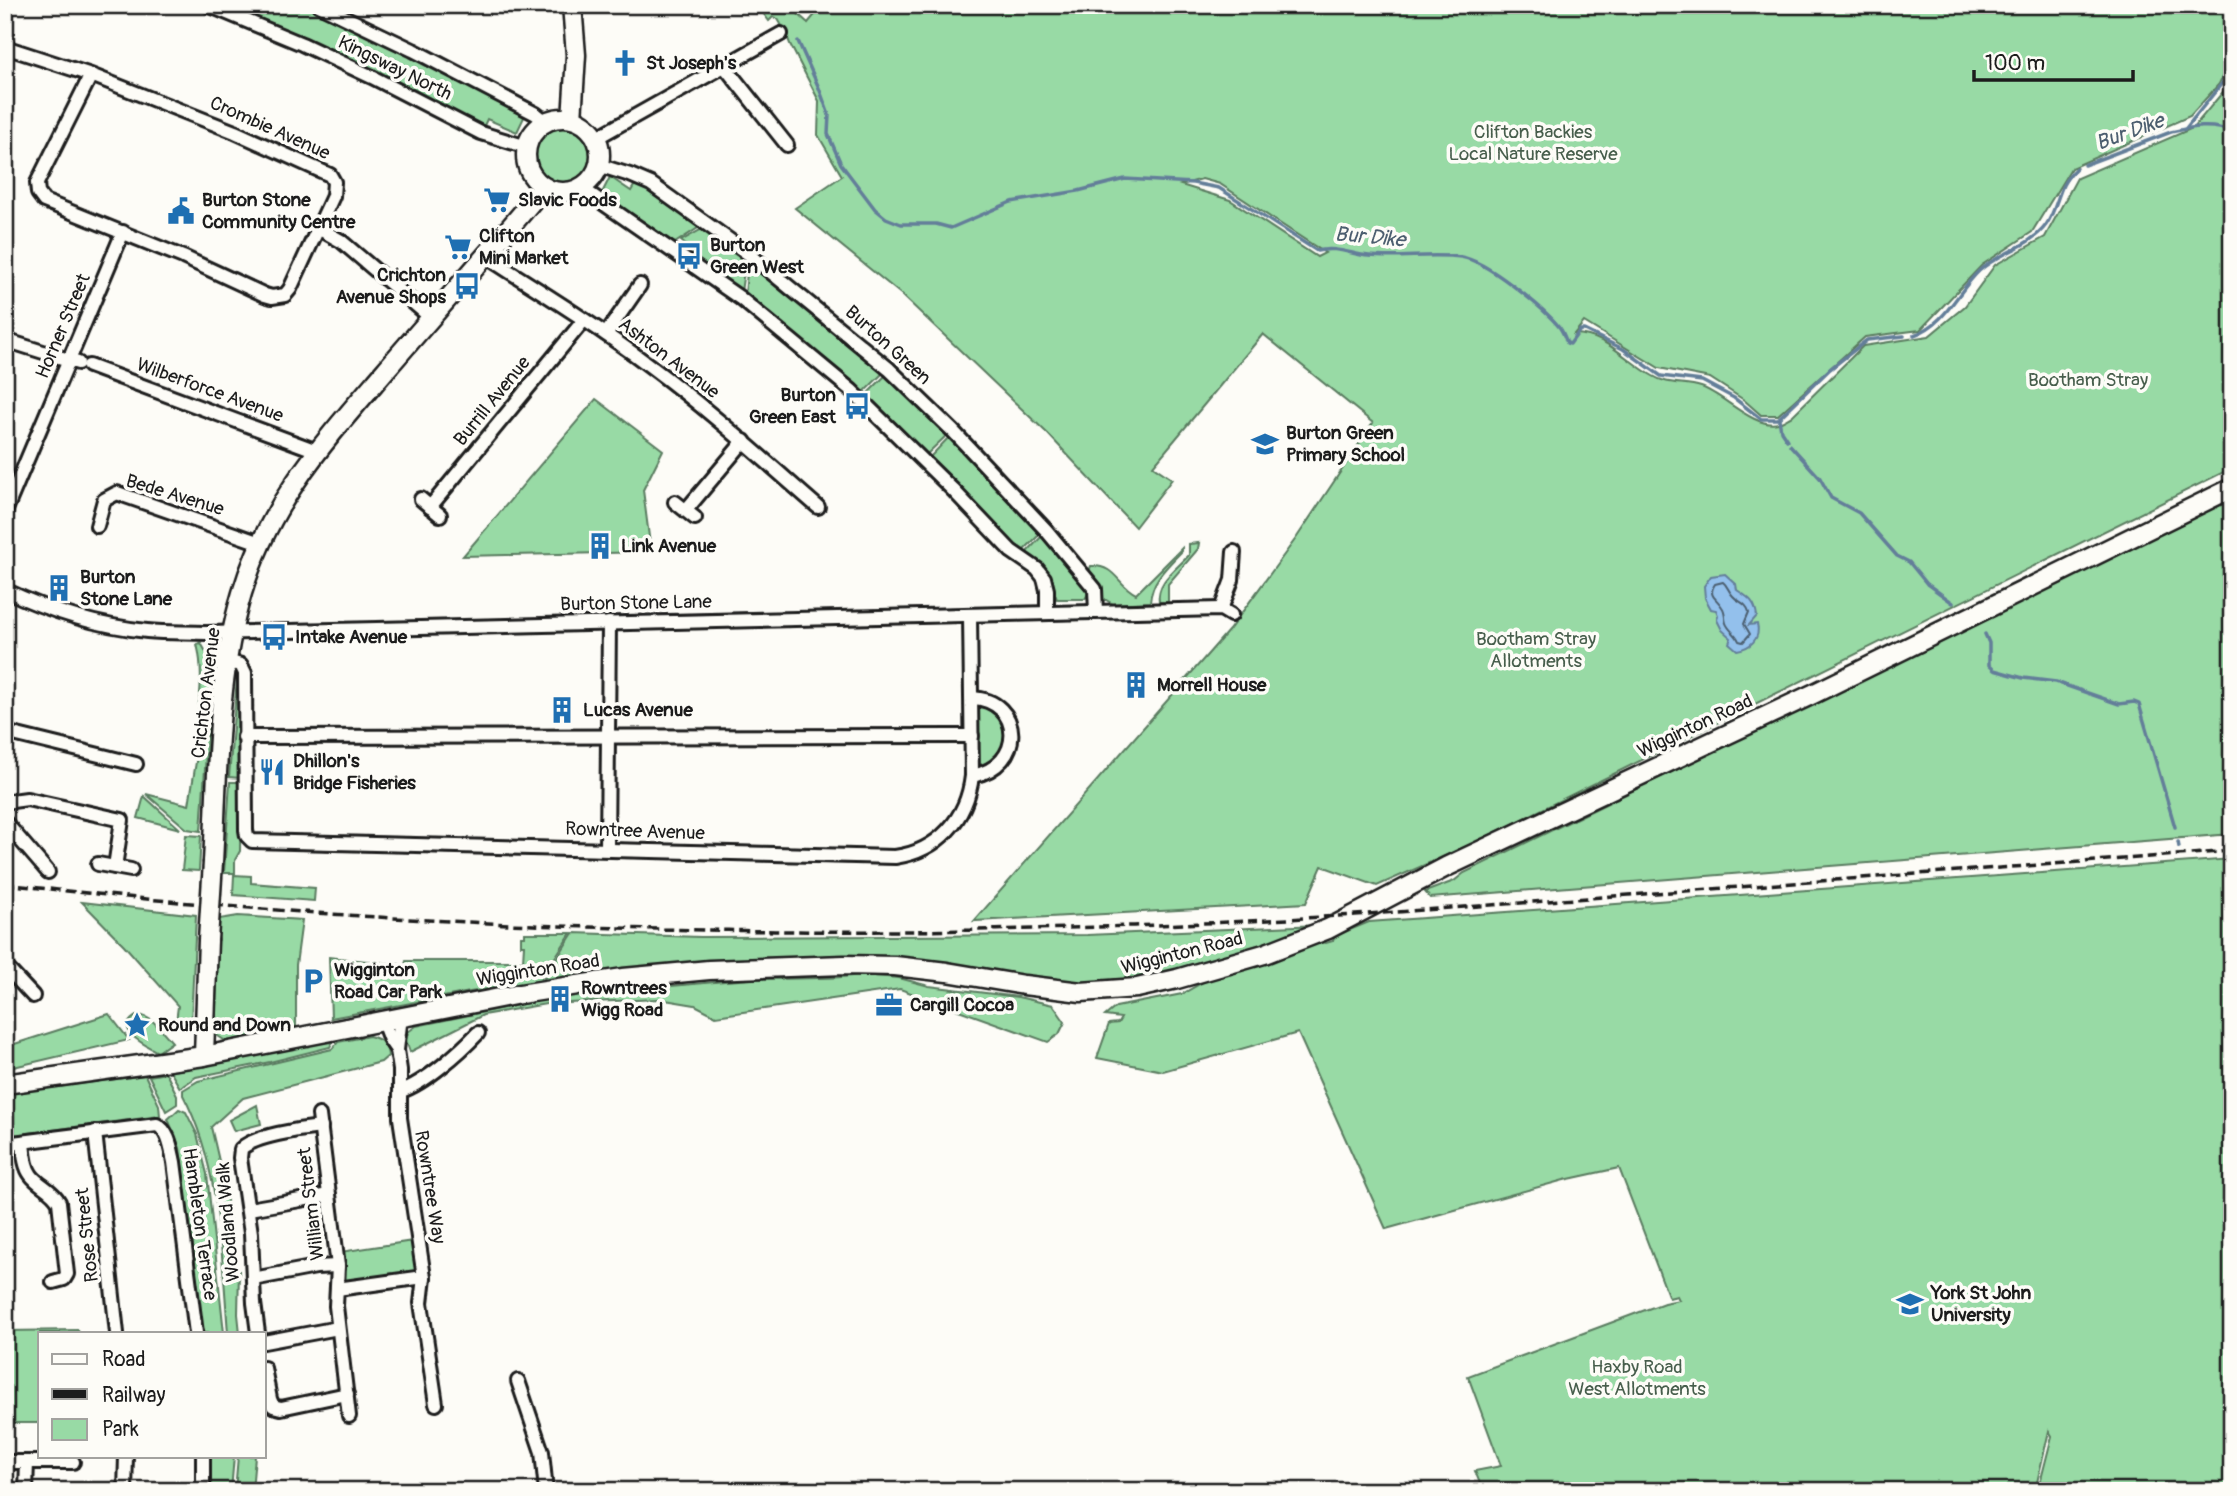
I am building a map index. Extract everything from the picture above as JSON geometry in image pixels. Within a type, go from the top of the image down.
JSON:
[{"type":"main road","points":[[572,5],[576,55],[572,119]]},
{"type":"main road","points":[[572,119],[583,124],[596,138],[600,150],[598,165],[593,177],[582,187],[567,192],[544,187],[532,175],[527,163],[527,147],[535,130],[545,122],[572,119]]},
{"type":"main road","name":"Crichton Avenue","points":[[195,1058],[208,940],[227,661],[242,595],[260,543],[280,505],[317,451],[544,187]]},
{"type":"main road","name":"Wigginton Road","points":[[5,1084],[195,1058],[520,993],[623,978],[786,966],[895,966],[1080,992],[1137,988],[1177,979],[1264,954],[1328,929],[1446,867],[1825,688],[2232,488]]},
{"type":"street","name":"Kingsway North","points":[[208,5],[303,44],[481,133],[527,147]]},
{"type":"street","name":"Kingsway North","points":[[319,5],[469,78],[536,114],[545,122]]},
{"type":"street","points":[[596,138],[781,34]]},
{"type":"street","name":"Crombie Avenue","points":[[5,47],[91,75],[234,132],[330,175],[335,190],[285,295],[272,297],[44,201],[38,193],[37,183],[91,75]]},
{"type":"street","points":[[725,66],[787,145]]},
{"type":"street","name":"Burton Green","points":[[598,165],[651,184],[750,255],[889,369],[1046,530],[1096,589],[1096,612]]},
{"type":"street","points":[[582,187],[740,298],[851,390],[953,489],[1011,551],[1037,569],[1044,578],[1047,590],[1047,613]]},
{"type":"street","points":[[318,228],[341,241],[430,317]]},
{"type":"street","name":"Horner Street","points":[[5,512],[79,363],[123,232]]},
{"type":"street","name":"Ashton Avenue","points":[[485,256],[652,367],[744,441],[818,507]]},
{"type":"street","points":[[606,334],[639,295]]},
{"type":"street","name":"Burrill Avenue","points":[[430,507],[584,320]]},
{"type":"street","name":"Wilberforce Avenue","points":[[5,340],[79,363],[317,451]]},
{"type":"street","points":[[685,510],[744,441]]},
{"type":"street","name":"Bede Avenue","points":[[97,526],[104,500],[117,494],[260,543]]},
{"type":"street","name":"Burton Stone Lane","points":[[6,593],[64,613],[146,631],[232,633],[1047,613],[1226,612],[1234,552]]},
{"type":"street","name":"Rowntree Avenue","points":[[244,737],[246,830],[251,841],[816,856],[908,855],[929,846],[955,823],[966,804],[972,776],[970,615]]},
{"type":"street","points":[[607,849],[610,623]]},
{"type":"street","points":[[227,661],[241,666],[245,673],[244,737],[972,737]]},
{"type":"street","points":[[972,698],[985,700],[999,708],[1008,721],[1012,737],[1007,755],[997,767],[972,776]]},
{"type":"street","points":[[5,732],[136,764]]},
{"type":"street","points":[[5,802],[27,799],[122,820],[115,867]]},
{"type":"street","points":[[5,822],[48,872]]},
{"type":"street","points":[[98,864],[131,870]]},
{"type":"street","points":[[5,966],[33,996]]},
{"type":"street","name":"Rowntree Way","points":[[401,1016],[397,1050],[401,1091],[400,1118],[424,1277],[421,1303],[436,1404]]},
{"type":"street","name":"Rowntree Way","points":[[382,1019],[397,1050]]},
{"type":"street","points":[[401,1091],[415,1086],[464,1048],[478,1033]]},
{"type":"street","name":"William Street","points":[[320,1121],[338,1266],[336,1306],[349,1416]]},
{"type":"street","name":"Woodland Walk","points":[[258,1332],[249,1209],[240,1158],[241,1149],[253,1140],[296,1130],[320,1121]]},
{"type":"street","name":"Hambleton Terrace","points":[[95,1132],[157,1125],[168,1138],[174,1162],[196,1332]]},
{"type":"street","points":[[5,1144],[95,1132]]},
{"type":"street","name":"Rose Street","points":[[95,1132],[117,1332]]},
{"type":"street","points":[[23,1142],[26,1167],[30,1175],[55,1195],[59,1202],[67,1283],[53,1282]]},
{"type":"street","points":[[249,1209],[329,1195]]},
{"type":"street","points":[[253,1279],[316,1267],[338,1266]]},
{"type":"street","points":[[337,1289],[424,1277]]},
{"type":"street","points":[[266,1342],[338,1328]]},
{"type":"street","points":[[266,1378],[273,1406],[281,1408],[346,1394]]},
{"type":"street","points":[[518,1381],[542,1452],[545,1491]]},
{"type":"street","points":[[125,1491],[126,1458]]},
{"type":"street","points":[[203,1458],[203,1491]]},
{"type":"street","points":[[5,1462],[73,1462]]},
{"type":"street","points":[[26,1462],[26,1491]]},
{"type":"green space","points":[[223,5],[306,5],[366,30],[526,113],[517,132],[487,119],[483,128]]},
{"type":"green space","points":[[757,5],[788,5],[808,23],[823,5],[2232,5],[2232,52],[2227,67],[2219,84],[2190,116],[2071,168],[2032,232],[1982,265],[1920,330],[1865,337],[1778,415],[1761,415],[1744,400],[1710,378],[1659,368],[1584,322],[1574,334],[1596,338],[1606,343],[1658,379],[1701,387],[1759,421],[1782,422],[1792,416],[1863,346],[1929,336],[1965,306],[1995,265],[2045,237],[2077,178],[2193,128],[2227,87],[2232,72],[2232,468],[1474,843],[1377,886],[1322,866],[1306,903],[974,921],[1229,630],[1297,537],[1373,423],[1263,334],[1153,466],[1172,479],[1135,527],[1047,433],[902,295],[795,208],[842,176],[818,135],[819,101],[778,19],[773,17],[769,21]],"holes":[[[1202,179],[1220,184],[1325,253],[1317,257],[1230,200],[1181,185]]]},
{"type":"green space","points":[[563,128],[574,130],[583,136],[589,145],[589,167],[583,176],[574,182],[563,184],[552,182],[543,176],[537,167],[535,156],[537,145],[543,136],[552,130]]},
{"type":"green space","points":[[610,177],[631,191],[637,181],[701,226],[675,243],[601,195]]},
{"type":"green space","points":[[704,228],[746,257],[741,292],[692,256],[694,252],[681,241]]},
{"type":"green space","points":[[748,260],[884,372],[863,393],[745,295]]},
{"type":"green space","points":[[886,375],[948,434],[927,454],[868,397],[868,393]]},
{"type":"green space","points":[[596,399],[663,450],[643,490],[651,552],[463,556]]},
{"type":"green space","points":[[950,436],[1041,533],[1022,552],[930,457]]},
{"type":"green space","points":[[2232,499],[2232,834],[1430,898],[1425,892],[1454,881],[1464,873]]},
{"type":"green space","points":[[1043,535],[1088,588],[1085,599],[1057,599],[1046,570],[1025,554]]},
{"type":"green space","points":[[1199,543],[1198,549],[1168,584],[1168,602],[1159,602],[1164,582],[1189,555],[1189,544]]},
{"type":"green space","points":[[1182,548],[1157,580],[1150,602],[1113,604],[1101,600],[1088,574],[1091,566],[1106,569],[1136,594]]},
{"type":"green space","points":[[201,643],[210,659],[211,675],[201,831],[187,829],[146,794],[189,805],[201,731],[196,725],[201,675],[197,644]]},
{"type":"green space","points":[[239,676],[240,778],[229,777]]},
{"type":"green space","points":[[976,703],[991,708],[1004,720],[1007,739],[998,759],[978,770]]},
{"type":"green space","points":[[230,782],[241,782],[240,851],[235,860],[235,873],[224,873]]},
{"type":"green space","points":[[144,796],[180,829],[138,818]]},
{"type":"green space","points":[[186,835],[201,836],[199,871],[182,870]]},
{"type":"green space","name":"Haxby Road West Allotments","points":[[2232,859],[2232,1491],[2038,1491],[2052,1436],[2049,1431],[2035,1491],[1483,1491],[1475,1471],[1501,1466],[1468,1376],[1664,1303],[1679,1300],[1677,1296],[1669,1298],[1619,1168],[1564,1180],[1386,1229],[1298,1033],[1163,1071],[1097,1058],[1109,1024],[1118,1023],[1121,1018],[1105,1016],[1116,1007],[1182,994],[1205,981],[1297,948],[1333,941],[1335,936],[1369,922]]},
{"type":"green space","points":[[234,875],[251,876],[251,883],[315,888],[314,901],[233,895]]},
{"type":"green space","points":[[82,902],[196,915],[191,1023],[183,1027],[176,1022],[178,1006]]},
{"type":"green space","points":[[238,916],[302,920],[296,965],[296,1029],[227,1042],[215,1034],[219,919]]},
{"type":"green space","points":[[1319,925],[1170,974],[1137,982],[1069,984],[929,965],[540,985],[573,933],[701,937],[1087,935]]},
{"type":"green space","points":[[525,933],[571,933],[539,982],[331,1018],[329,957],[405,965],[406,961],[523,961],[524,945],[521,945],[521,936],[525,936]]},
{"type":"green space","points":[[861,975],[899,978],[929,986],[1018,997],[1053,1005],[1065,1022],[1059,1034],[1048,1042],[900,989],[716,1016],[695,1005],[659,999],[546,1004],[483,1015],[410,1052],[406,1040],[408,1032],[416,1026],[547,999],[557,998],[558,1001],[563,1001],[562,997],[753,979]]},
{"type":"green space","points":[[109,1014],[129,1040],[5,1069],[5,1047]]},
{"type":"green space","points":[[138,1015],[153,1021],[172,1042],[158,1052],[139,1041],[129,1031],[128,1026]]},
{"type":"green space","points":[[369,1036],[385,1045],[388,1056],[381,1062],[243,1098],[211,1127],[229,1214],[231,1268],[239,1271],[240,1332],[228,1332],[221,1242],[212,1181],[205,1151],[183,1090],[198,1081],[332,1049],[338,1042]]},
{"type":"green space","points":[[334,1039],[330,1047],[196,1077],[180,1088],[170,1071]]},
{"type":"green space","points":[[166,1073],[177,1095],[177,1104],[166,1111],[149,1076]]},
{"type":"green space","points":[[145,1075],[159,1105],[160,1116],[5,1136],[5,1094]]},
{"type":"green space","points":[[257,1105],[261,1124],[234,1131],[229,1120]]},
{"type":"green space","points":[[179,1109],[186,1112],[197,1134],[207,1174],[224,1332],[203,1332],[180,1148],[168,1119]]},
{"type":"green space","points":[[413,1241],[417,1264],[414,1273],[347,1282],[344,1278],[340,1252]]},
{"type":"green space","points":[[78,1330],[79,1332],[38,1332],[38,1423],[5,1423],[5,1331]]},
{"type":"green space","points":[[211,1458],[234,1458],[231,1491],[211,1491]]},
{"type":"green space","points":[[238,1458],[255,1458],[252,1491],[235,1491]]},
{"type":"water","points":[[1725,574],[1736,584],[1737,590],[1751,600],[1757,616],[1749,625],[1757,624],[1756,638],[1750,645],[1737,650],[1729,643],[1731,638],[1722,630],[1716,610],[1711,609],[1705,598],[1704,586],[1711,576]]},
{"type":"waterway","name":"Bur Dike","points":[[798,41],[829,115],[828,134],[841,164],[875,209],[886,218],[901,224],[936,224],[951,228],[1011,202],[1078,191],[1125,179],[1193,183],[1219,188],[1317,251],[1337,250],[1381,257],[1450,256],[1471,260],[1514,286],[1541,309],[1560,328],[1567,343],[1570,344],[1580,330],[1584,330],[1623,349],[1661,376],[1702,381],[1734,398],[1761,419],[1778,419],[1830,369],[1867,340],[1904,336]]},
{"type":"waterway","points":[[2186,128],[2223,82],[2232,57]]},
{"type":"waterway","name":"Bur Dike","points":[[2084,165],[2179,130],[2209,127],[2232,132]]},
{"type":"waterway","name":"Bur Dike","points":[[1914,335],[1935,323],[1979,271],[2039,233],[2051,216],[2064,183],[2076,168]]},
{"type":"waterway","points":[[1779,419],[1781,431],[1787,440]]},
{"type":"waterway","points":[[1790,445],[1820,478],[1831,498],[1859,513],[1897,556],[1909,562],[1927,584],[1953,603]]},
{"type":"waterway","points":[[1985,634],[1989,643],[1989,665],[1994,670],[2023,678],[2056,682],[2119,704],[2139,704],[2175,827]]},
{"type":"waterway","points":[[2178,842],[2179,847]]},
{"type":"railway","points":[[5,884],[341,915],[510,924],[679,930],[1018,929],[1355,915],[2232,851]]},
{"type":"place","name":"St Joseph's","points":[[625,63]]},
{"type":"place","name":"Slavic Foods","points":[[497,200]]},
{"type":"place","name":"Burton Stone Community Centre","points":[[181,211]]},
{"type":"place","name":"Clifton Mini Market","points":[[458,247]]},
{"type":"place","name":"Burton Green West","points":[[689,256]]},
{"type":"place","name":"Crichton Avenue Shops","points":[[467,286]]},
{"type":"place","name":"Burton Green East","points":[[857,406]]},
{"type":"place","name":"Burton Green Primary School","points":[[1265,444]]},
{"type":"place","name":"Link Avenue","points":[[600,546]]},
{"type":"place","name":"Burton Stone Lane","points":[[59,588]]},
{"type":"place","name":"Intake Avenue","points":[[274,637]]},
{"type":"place","name":"Morrell House","points":[[1136,685]]},
{"type":"place","name":"Lucas Avenue","points":[[562,710]]},
{"type":"place","name":"Dhillon's Bridge Fisheries","points":[[272,772]]},
{"type":"place","name":"Wigginton Road Car Park","points":[[313,981]]},
{"type":"place","name":"Rowntrees Wigg Road","points":[[560,999]]},
{"type":"place","name":"Cargill Cocoa","points":[[889,1005]]},
{"type":"place","name":"Round and Down","points":[[137,1025]]},
{"type":"place","name":"York St John University","points":[[1910,1304]]},
{"type":"park label","name":"Clifton Backies Local Nature Reserve","points":[[1533,143]]},
{"type":"park label","name":"Bootham Stray","points":[[2088,380]]},
{"type":"park label","name":"Bootham Stray Allotments","points":[[1536,650]]}]
